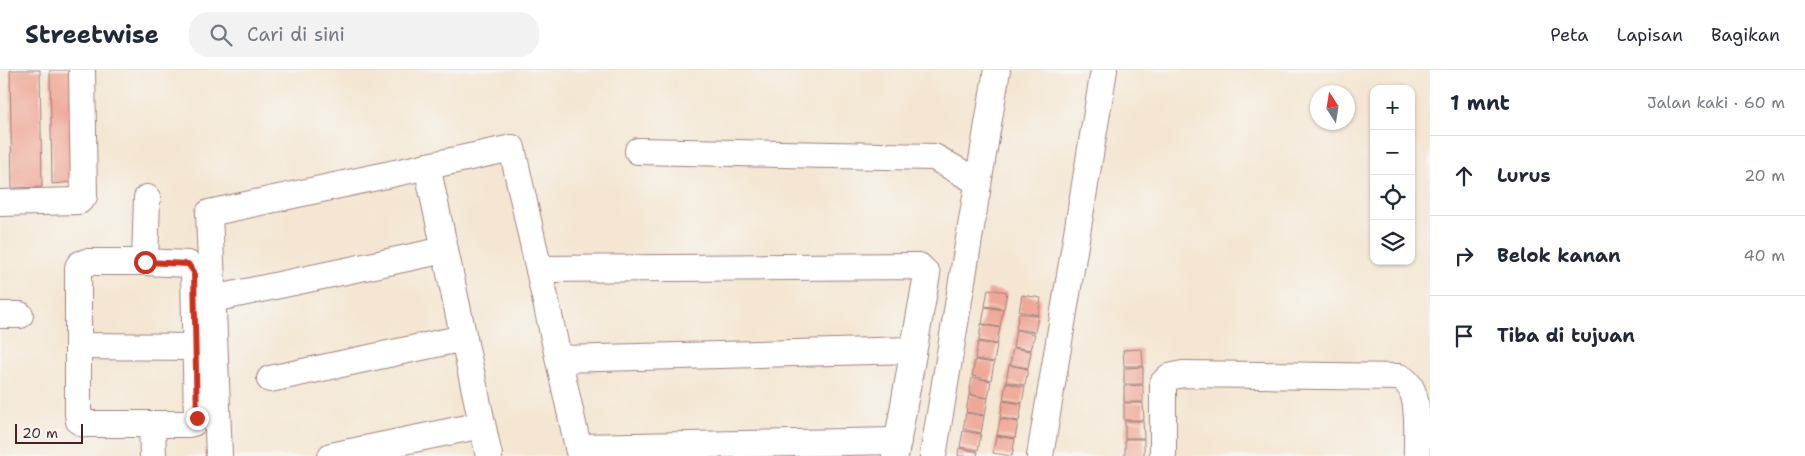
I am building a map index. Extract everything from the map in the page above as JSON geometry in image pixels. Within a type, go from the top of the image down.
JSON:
[{"type":"street","points":[[0,203],[79,200],[84,196],[82,70]]},
{"type":"street","points":[[933,456],[997,70]]},
{"type":"street","points":[[1040,456],[1104,70]]},
{"type":"street","points":[[218,456],[209,213],[512,148],[578,451],[896,448],[926,274],[919,266],[539,269]]},
{"type":"street","points":[[638,151],[934,157],[978,182]]},
{"type":"street","points":[[427,166],[489,456]]},
{"type":"street","points":[[145,262],[147,198]]},
{"type":"street","points":[[213,299],[445,250]]},
{"type":"street","points":[[86,262],[145,262],[192,266],[194,272],[196,421],[188,424],[152,425],[84,424],[79,421],[77,275],[80,264],[86,262]]},
{"type":"street","points":[[270,379],[464,338]]},
{"type":"street","points":[[78,346],[195,347]]},
{"type":"street","points":[[559,359],[913,350]]},
{"type":"street","points":[[1163,456],[1162,383],[1169,377],[1184,374],[1399,377],[1409,382],[1414,394],[1417,456]]},
{"type":"street","points":[[152,425],[152,456]]},
{"type":"street","points":[[331,456],[482,425]]},
{"type":"building","points":[[10,70],[40,70],[42,187],[12,188]]},
{"type":"building","points":[[50,70],[80,70],[82,181],[52,184]]},
{"type":"building","points":[[988,289],[1007,292],[1004,309],[985,306]]},
{"type":"building","points":[[1022,295],[1041,298],[1038,315],[1019,311]]},
{"type":"building","points":[[985,307],[1003,310],[1000,327],[982,324]]},
{"type":"building","points":[[1019,313],[1038,316],[1035,332],[1016,329]]},
{"type":"building","points":[[981,324],[1000,328],[997,344],[979,341]]},
{"type":"building","points":[[1016,330],[1035,334],[1031,350],[1013,347]]},
{"type":"building","points":[[978,342],[997,345],[994,362],[975,359]]},
{"type":"building","points":[[1013,348],[1031,351],[1028,368],[1010,365]]},
{"type":"building","points":[[1142,349],[1143,366],[1124,366],[1123,350]]},
{"type":"building","points":[[975,360],[994,363],[991,380],[972,376]]},
{"type":"building","points":[[1009,365],[1028,369],[1025,385],[1006,382]]},
{"type":"building","points":[[1143,367],[1143,384],[1124,384],[1124,368]]},
{"type":"building","points":[[972,378],[991,381],[988,398],[969,394]]},
{"type":"building","points":[[1006,383],[1025,387],[1022,403],[1003,400]]},
{"type":"building","points":[[1143,385],[1143,402],[1124,402],[1124,386]]},
{"type":"building","points":[[969,395],[988,398],[985,415],[966,412]]},
{"type":"building","points":[[1003,401],[1022,404],[1019,421],[1000,418]]},
{"type":"building","points":[[1124,403],[1143,403],[1144,420],[1124,420]]},
{"type":"building","points":[[966,413],[984,416],[981,433],[963,429]]},
{"type":"building","points":[[1000,419],[1018,422],[1015,438],[997,435]]},
{"type":"building","points":[[1125,421],[1143,421],[1144,438],[1125,438]]},
{"type":"building","points":[[963,431],[981,434],[978,450],[960,447]]},
{"type":"building","points":[[996,436],[1015,439],[1012,456],[993,453]]},
{"type":"building","points":[[1125,439],[1144,439],[1144,456],[1125,456]]},
{"type":"building","points":[[959,448],[978,452],[977,456],[958,456]]},
{"type":"route","points":[[145,262],[188,264],[192,266],[194,272],[197,418]]}]
